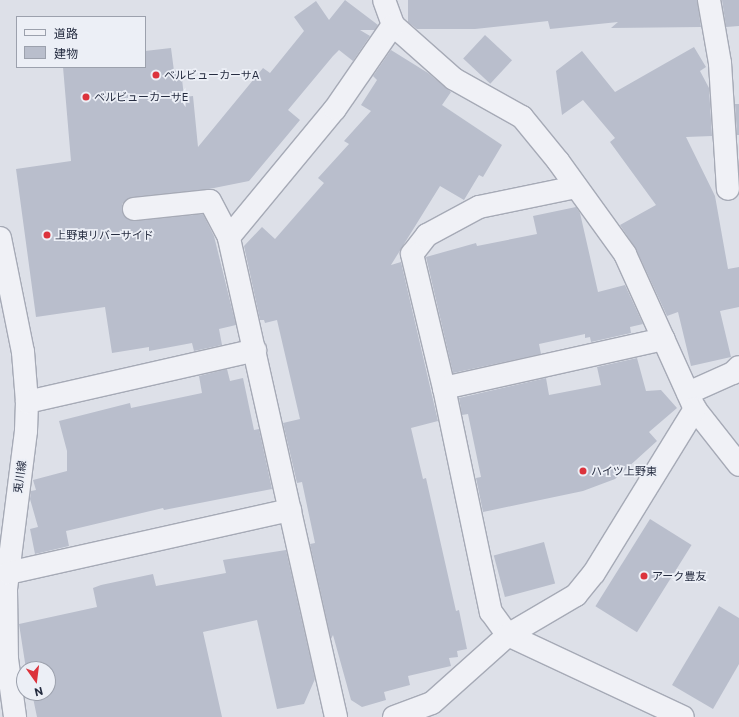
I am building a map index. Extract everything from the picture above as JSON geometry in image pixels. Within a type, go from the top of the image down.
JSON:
[{"type":"street","points":[[384,0],[393,25],[454,79],[522,117],[576,187],[625,254],[692,401],[739,466]]},
{"type":"street","points":[[709,0],[720,63],[728,189]]},
{"type":"street","points":[[229,237],[335,109],[393,25]]},
{"type":"street","points":[[576,187],[479,207],[427,235],[412,254],[444,388],[491,612],[508,635],[683,717]]},
{"type":"street","points":[[134,209],[210,201],[229,237],[336,717]]},
{"type":"street","name":"兎川線","points":[[0,238],[23,352],[27,402],[26,431],[8,573],[7,659],[15,717]]},
{"type":"street","points":[[444,388],[664,339]]},
{"type":"street","points":[[27,402],[255,350]]},
{"type":"street","points":[[394,717],[432,703],[508,635],[576,595],[594,573],[692,401],[733,373],[739,367]]},
{"type":"street","points":[[8,573],[290,510]]},
{"type":"building","points":[[345,0],[378,25],[375,30],[360,30],[370,36],[353,61],[339,50],[288,110],[300,120],[249,181],[209,189],[133,197],[122,204],[124,216],[135,221],[203,214],[214,236],[236,325],[219,329],[222,345],[194,351],[192,343],[149,351],[149,347],[112,353],[105,307],[36,317],[16,169],[71,161],[63,68],[146,68],[146,51],[171,48],[174,71],[181,70],[184,97],[193,96],[198,147],[263,68],[270,73],[304,31],[294,17],[316,1],[329,20]]},
{"type":"building","points":[[408,0],[697,0],[701,27],[611,28],[618,22],[550,29],[548,21],[475,29],[417,29],[408,22]]},
{"type":"building","points":[[722,0],[739,0],[739,26],[726,27]]},
{"type":"building","points":[[485,35],[512,60],[490,84],[463,58]]},
{"type":"building","points":[[694,47],[706,67],[700,71],[709,88],[712,136],[686,137],[715,196],[728,269],[739,267],[739,307],[720,311],[731,357],[691,366],[678,312],[667,316],[636,249],[620,225],[656,205],[610,142],[615,138],[583,100],[562,115],[556,71],[582,51],[615,92]]},
{"type":"building","points":[[391,50],[428,73],[451,92],[442,105],[502,145],[483,177],[479,175],[464,200],[440,186],[391,265],[401,262],[438,421],[411,428],[423,479],[426,478],[456,611],[459,610],[467,649],[457,651],[458,657],[449,658],[451,666],[408,676],[410,685],[384,692],[386,700],[362,707],[351,700],[333,635],[331,639],[310,544],[315,543],[302,482],[297,483],[283,423],[300,419],[277,320],[265,323],[264,320],[260,320],[244,246],[262,227],[275,239],[324,183],[318,178],[349,144],[344,141],[371,111],[361,105],[377,80],[373,76]]},
{"type":"building","points":[[735,104],[739,104],[739,135],[737,135]]},
{"type":"building","points":[[576,207],[580,213],[598,292],[625,285],[643,324],[630,327],[631,333],[591,342],[590,337],[585,338],[585,334],[539,344],[541,354],[453,373],[426,257],[476,243],[477,246],[537,234],[533,216]]},
{"type":"building","points":[[637,358],[646,391],[661,390],[677,408],[649,432],[657,441],[615,479],[583,491],[483,512],[476,478],[481,477],[468,414],[462,415],[459,398],[546,378],[549,395],[601,385],[597,367]]},
{"type":"building","points":[[227,369],[230,381],[243,378],[254,430],[259,429],[272,489],[164,510],[163,508],[66,531],[69,546],[35,554],[30,529],[38,527],[30,499],[31,491],[36,490],[33,480],[67,471],[67,451],[59,421],[130,403],[131,408],[202,393],[199,376]]},
{"type":"building","name":"アーク豊友","points":[[650,519],[692,545],[637,632],[595,606]]},
{"type":"building","points":[[544,542],[555,584],[505,597],[494,555]]},
{"type":"building","points":[[286,550],[315,679],[304,704],[277,709],[257,620],[203,632],[222,717],[37,717],[34,701],[56,701],[56,661],[25,661],[19,624],[97,607],[93,588],[101,585],[153,574],[156,586],[226,573],[223,560]]},
{"type":"building","points":[[719,606],[739,618],[739,664],[713,709],[672,685]]},
{"type":"place","name":"ベルビューカーサA","points":[[156,75]]},
{"type":"place","name":"ベルビューカーサE","points":[[86,97]]},
{"type":"place","name":"上野東リバーサイド","points":[[47,235]]},
{"type":"place","name":"ハイツ上野東","points":[[583,471]]},
{"type":"place","name":"アーク豊友","points":[[644,576]]}]
